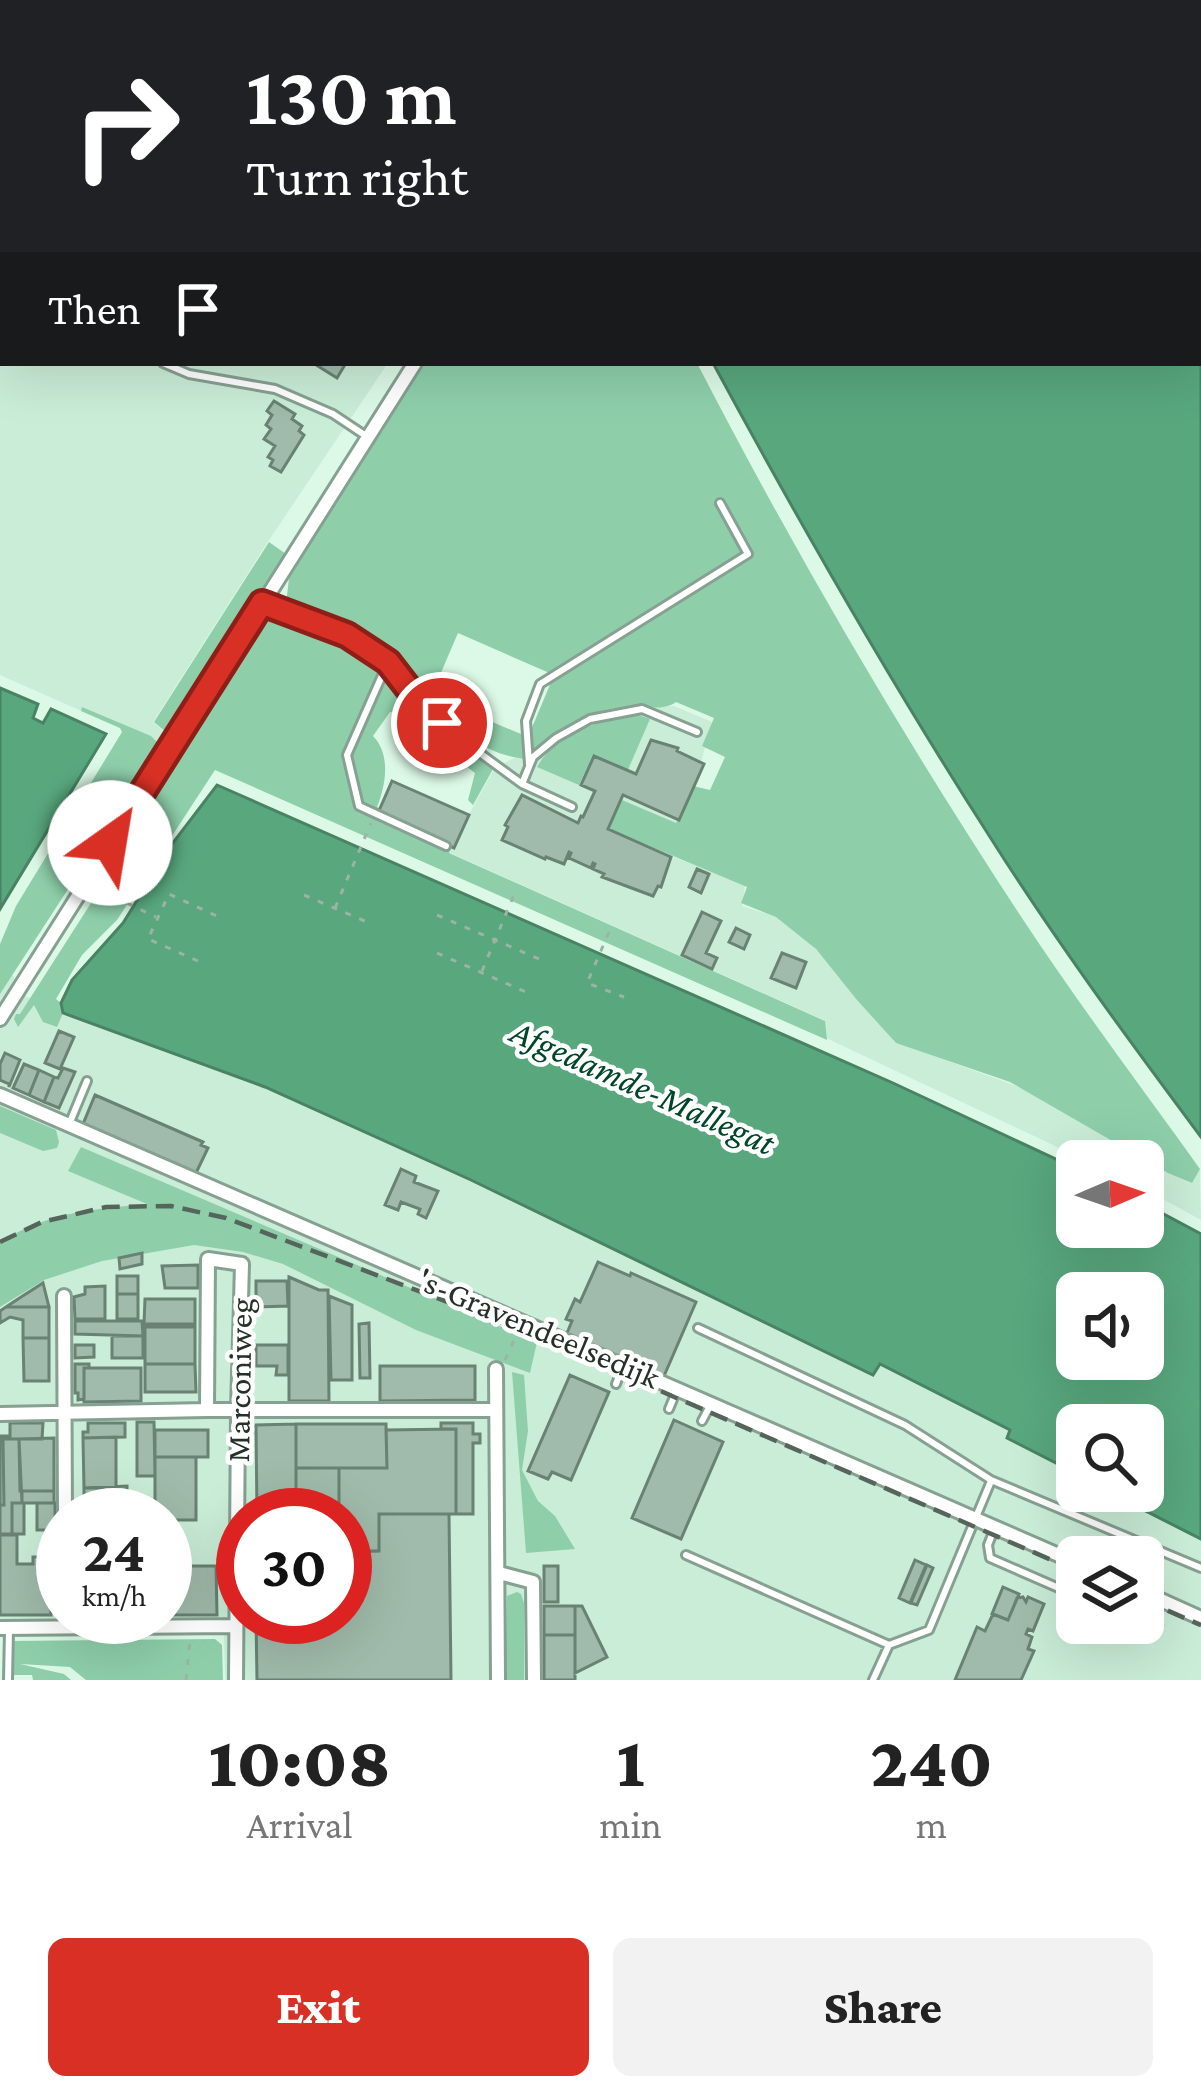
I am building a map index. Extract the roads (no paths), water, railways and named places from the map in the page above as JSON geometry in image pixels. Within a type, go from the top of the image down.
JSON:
[{"type":"street","points":[[0,1019],[413,366]]},
{"type":"street","name":"'s-Gravendeelsedijk","points":[[0,1095],[1056,1554]]},
{"type":"street","name":"Marconiweg","points":[[207,1410],[208,1259],[242,1264],[237,1488]]},
{"type":"street","points":[[64,1295],[65,1488]]},
{"type":"street","points":[[496,1370],[498,1680]]},
{"type":"street","points":[[0,1414],[496,1410]]},
{"type":"street","points":[[499,1573],[533,1582],[534,1680]]},
{"type":"street","points":[[1164,1601],[1201,1618]]},
{"type":"street","points":[[4,1628],[36,1625]]},
{"type":"street","name":"Marconiweg","points":[[235,1644],[236,1680]]},
{"type":"lane","points":[[170,366],[189,374],[275,389],[332,414],[367,437]]},
{"type":"lane","points":[[529,766],[526,721],[540,684],[748,554],[720,503]]},
{"type":"lane","points":[[262,603],[347,635],[388,662],[422,706],[462,740],[522,784],[572,807]]},
{"type":"lane","points":[[388,662],[346,755],[359,806],[446,846]]},
{"type":"lane","points":[[522,784],[533,757],[590,719],[642,709],[697,732]]},
{"type":"lane","points":[[68,1124],[87,1081]]},
{"type":"lane","points":[[698,1328],[905,1425],[991,1480],[1201,1568]]},
{"type":"lane","points":[[616,1384],[624,1365]]},
{"type":"lane","points":[[669,1409],[678,1389]]},
{"type":"lane","points":[[702,1421],[711,1403]]},
{"type":"lane","points":[[686,1556],[889,1645],[929,1630],[991,1480]]},
{"type":"lane","points":[[995,1528],[988,1545],[990,1558],[1056,1587]]},
{"type":"lane","points":[[4,1628],[8,1680]]},
{"type":"lane","points":[[873,1680],[889,1645]]},
{"type":"water","points":[[715,366],[1201,366],[1201,1137],[1066,951],[953,779]]},
{"type":"water","points":[[0,688],[38,704],[33,718],[43,723],[51,709],[106,734],[0,909]]},
{"type":"water","name":"Afgedamde-Mallegat","points":[[217,785],[1056,1159],[1056,1248],[1164,1248],[1164,1214],[1201,1234],[1201,1539],[1148,1512],[1164,1512],[1164,1404],[1056,1404],[1056,1463],[1007,1438],[1010,1430],[880,1364],[873,1375],[471,1180],[265,1087],[63,1013],[61,1003],[72,980],[123,923],[172,844]]},
{"type":"railway","points":[[0,1242],[42,1222],[106,1207],[171,1206],[226,1218],[503,1323],[1056,1562]]},
{"type":"railway","points":[[1164,1609],[1201,1625]]}]
